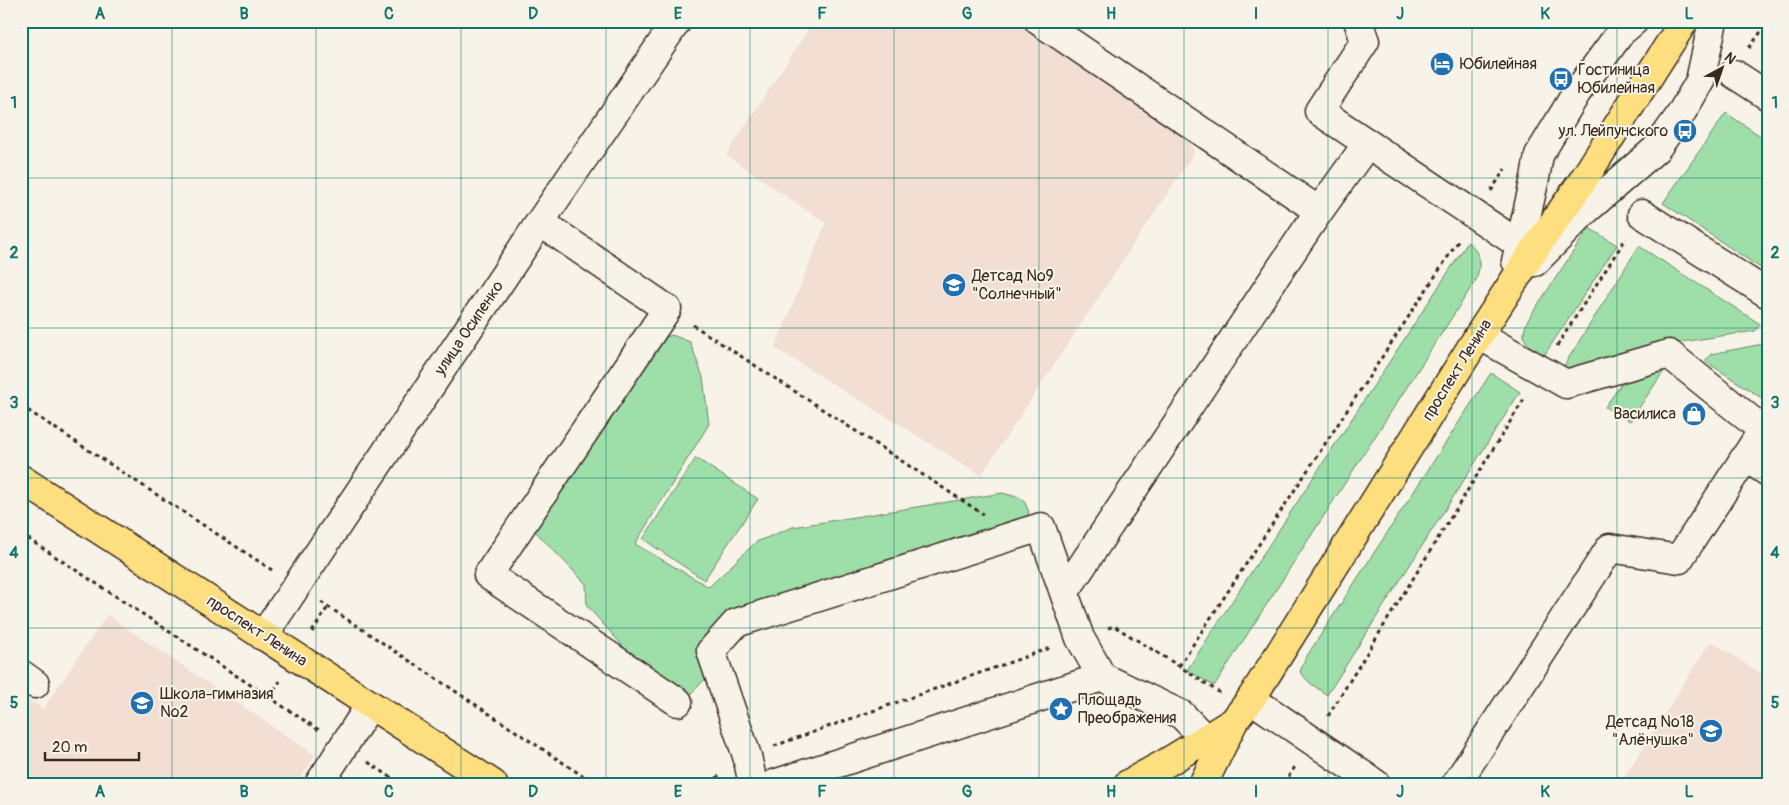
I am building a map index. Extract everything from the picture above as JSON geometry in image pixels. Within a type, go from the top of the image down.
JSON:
[{"type":"main road","name":"проспект Ленина","points":[[1203,784],[1234,721],[1251,698],[1510,288],[1526,249],[1582,182],[1684,21]]},
{"type":"main road","name":"проспект Ленина","points":[[21,479],[493,784]]},
{"type":"main road","name":"проспект Ленина","points":[[1128,784],[1206,740],[1234,721]]},
{"type":"street","name":"улица Осипенко","points":[[264,636],[540,222],[677,21]]},
{"type":"street","points":[[1039,21],[1319,211]]},
{"type":"street","points":[[1358,21],[1365,41],[1319,111],[1526,249],[1539,155],[1577,92],[1621,32],[1634,21]]},
{"type":"street","points":[[1510,288],[1585,211],[1656,148],[1680,117],[1700,81],[1712,21]]},
{"type":"street","points":[[1734,74],[1768,96]]},
{"type":"street","points":[[1064,593],[1319,211],[1367,144]]},
{"type":"street","points":[[1642,214],[1768,294]]},
{"type":"street","points":[[540,222],[667,309],[488,575],[678,702]]},
{"type":"street","points":[[1456,784],[1610,548],[1679,559],[1763,430],[1669,354],[1566,384],[1479,335]]},
{"type":"street","points":[[1745,457],[1768,472]]},
{"type":"street","points":[[753,784],[747,756],[711,651],[736,623],[1041,527],[1080,638],[1102,677],[1182,715],[1206,740]]},
{"type":"street","points":[[774,784],[1102,677]]},
{"type":"street","points":[[1251,698],[1376,784]]},
{"type":"street","points":[[319,784],[370,705]]},
{"type":"path","points":[[1734,74],[1743,56],[1768,22]]},
{"type":"path","points":[[747,756],[1114,626],[1179,666],[1505,168]]},
{"type":"path","points":[[1284,784],[1642,214]]},
{"type":"path","points":[[667,309],[1016,535]]},
{"type":"path","points":[[21,534],[401,784]]},
{"type":"shaded area","name":"Детсад №9 \"Солнечный\"","points":[[814,21],[1017,21],[1187,136],[1194,153],[981,475],[775,348],[826,223],[726,155]]},
{"type":"shaded area","name":"Школа-гимназия №2","points":[[107,615],[315,755],[297,784],[21,784],[21,696],[43,709]]},
{"type":"shaded area","name":"Детсад №18 \"Алёнушка\"","points":[[1711,641],[1768,678],[1768,784],[1620,784]]},
{"type":"green space","points":[[1726,113],[1768,141],[1768,273],[1663,203]]},
{"type":"green space","points":[[1589,228],[1617,245],[1543,357],[1528,344],[1524,336],[1526,325]]},
{"type":"green space","points":[[1468,242],[1478,255],[1479,270],[1476,280],[1214,686],[1187,670]]},
{"type":"green space","points":[[1639,246],[1760,324],[1755,331],[1681,342],[1573,372],[1563,367]]},
{"type":"green space","points":[[672,335],[690,342],[703,377],[709,424],[635,544],[709,587],[756,542],[793,527],[1003,493],[1023,499],[1029,512],[1022,526],[703,648],[705,679],[691,694],[646,672],[587,606],[586,584],[533,529],[660,339]]},
{"type":"green space","points":[[1768,343],[1768,402],[1705,361],[1711,354]]},
{"type":"green space","points":[[1666,368],[1630,421],[1605,407],[1629,373]]},
{"type":"green space","points":[[1491,373],[1520,392],[1327,695],[1310,683],[1300,672],[1305,659]]},
{"type":"green space","points":[[696,458],[758,499],[704,580],[643,539]]},
{"type":"place","name":"Юбилейная","points":[[1442,64]]},
{"type":"place","name":"Гостиница Юбилейная","points":[[1561,79]]},
{"type":"place","name":"ул. Лейпунского","points":[[1685,131]]},
{"type":"place","name":"Детсад №9 \"Солнечный\"","points":[[954,285]]},
{"type":"place","name":"Василиса","points":[[1694,414]]},
{"type":"place","name":"Школа-гимназия №2","points":[[142,703]]},
{"type":"place","name":"Площадь Преображения","points":[[1061,709]]},
{"type":"place","name":"Детсад №18 \"Алёнушка\"","points":[[1711,731]]}]
